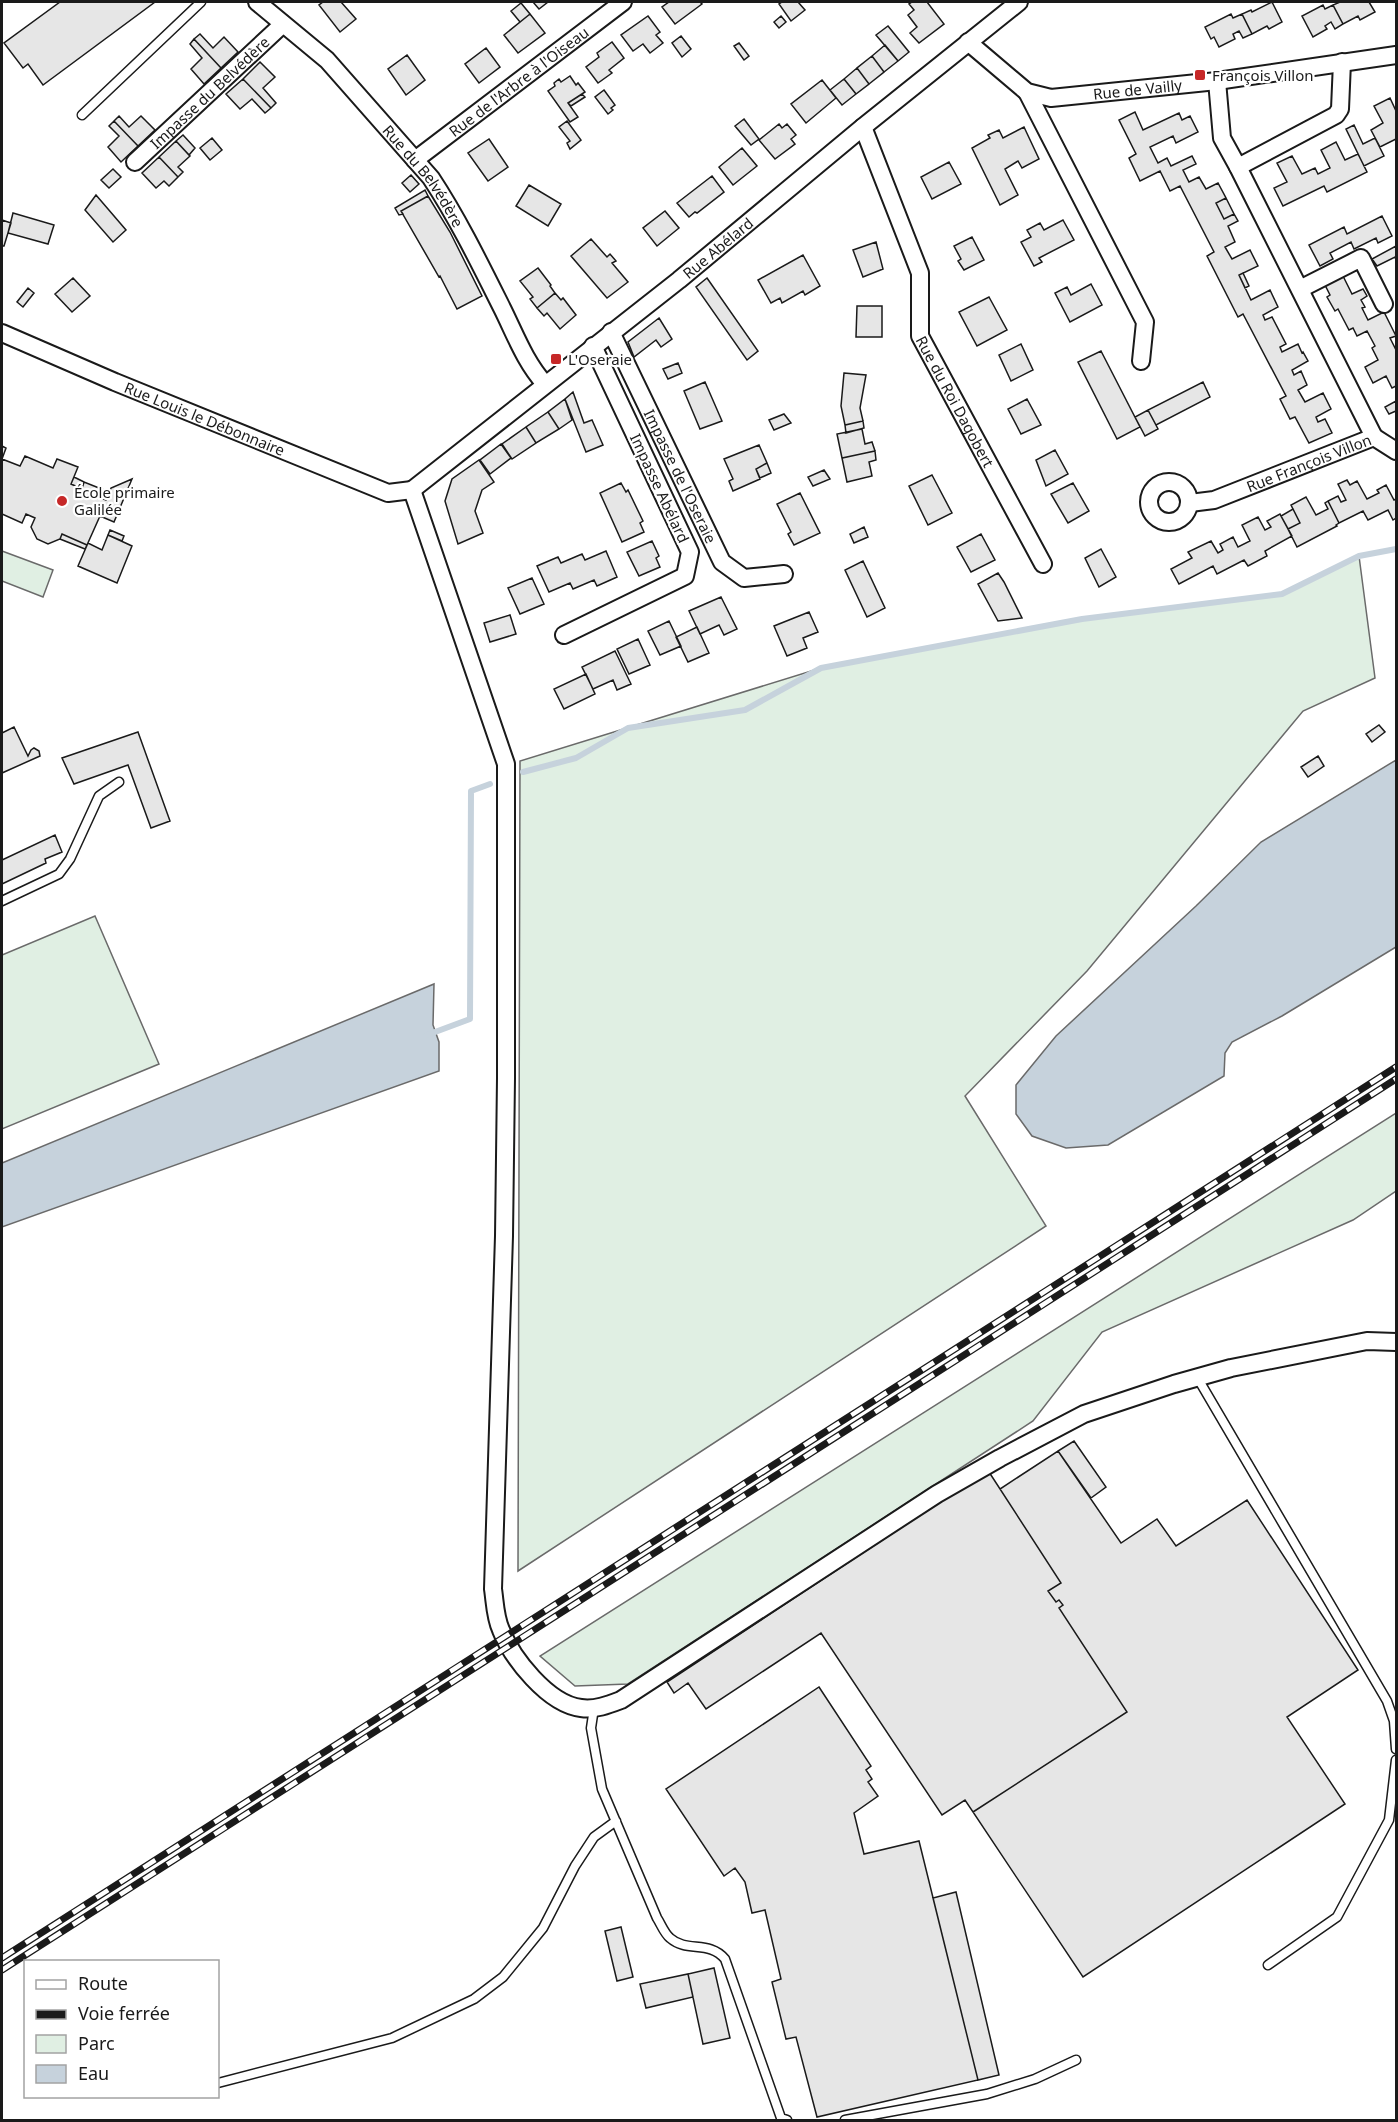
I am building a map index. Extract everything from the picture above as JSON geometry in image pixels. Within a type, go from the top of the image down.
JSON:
[{"type":"street","name":"Rue du Belvédère","points":[[257,2],[327,60],[415,160],[444,197],[533,370],[545,384]]},
{"type":"street","name":"Rue de l'Arbre à l'Oiseau","points":[[415,160],[622,2]]},
{"type":"street","name":"Rue Abélard","points":[[412,490],[679,280],[863,127],[1019,2]]},
{"type":"street","name":"Impasse du Belvédère","points":[[135,162],[283,24]]},
{"type":"street","name":"Rue de Vailly","points":[[968,42],[1027,92],[1051,98],[1217,81],[1396,55]]},
{"type":"street","points":[[1238,166],[1336,115],[1340,109],[1342,62]]},
{"type":"street","name":"Rue François Villon","points":[[1190,503],[1214,500],[1374,436],[1222,138],[1217,81]]},
{"type":"street","points":[[1027,92],[1145,322],[1141,361]]},
{"type":"street","name":"Rue du Roi Dagobert","points":[[863,127],[920,273],[920,336],[1043,564]]},
{"type":"street","points":[[1300,289],[1361,258],[1384,304]]},
{"type":"street","name":"Impasse de l'Oseraie","points":[[611,332],[722,562],[744,578],[784,574]]},
{"type":"street","name":"Rue Louis le Débonnaire","points":[[2,333],[115,382],[388,493],[412,490]]},
{"type":"street","name":"Impasse Abélard","points":[[564,635],[685,576],[690,552],[593,346]]},
{"type":"street","points":[[1374,436],[1396,451]]},
{"type":"street","points":[[412,490],[506,764],[504,1236],[493,1589],[496,1614],[506,1642],[531,1675],[564,1702],[579,1708],[594,1708],[621,1700],[937,1494],[1084,1414],[1231,1368],[1367,1341],[1396,1342]]},
{"type":"lane","points":[[82,115],[201,2]]},
{"type":"lane","points":[[2,901],[59,874],[70,859],[99,796],[119,782]]},
{"type":"lane","points":[[1197,1377],[1387,1701],[1394,1721],[1396,1749]]},
{"type":"lane","points":[[594,1708],[591,1728],[602,1789],[657,1918],[668,1936],[680,1944],[718,1950],[725,1959],[781,2118],[787,2121]]},
{"type":"lane","points":[[1268,1965],[1337,1917],[1389,1820],[1396,1760]]},
{"type":"lane","points":[[219,2083],[392,2038],[474,1999],[503,1977],[543,1928],[575,1866],[594,1837],[616,1821]]},
{"type":"lane","points":[[845,2121],[987,2094],[1035,2079],[1076,2060]]},
{"type":"green space","points":[[2,551],[53,570],[43,597],[2,581]]},
{"type":"green space","points":[[1359,556],[1375,678],[1303,711],[1087,971],[965,1096],[1046,1226],[518,1571],[520,761],[821,668],[1082,619],[1282,594]]},
{"type":"green space","points":[[95,916],[159,1064],[2,1129],[2,955]]},
{"type":"green space","points":[[1396,1113],[1396,1191],[1353,1220],[1102,1332],[1033,1421],[628,1684],[575,1686],[540,1656]]},
{"type":"water","points":[[1396,760],[1396,947],[1282,1016],[1232,1042],[1225,1053],[1224,1076],[1108,1145],[1066,1148],[1032,1136],[1016,1114],[1016,1085],[1056,1036],[1196,906],[1261,842]]},
{"type":"water","points":[[434,984],[433,1025],[439,1042],[439,1071],[2,1227],[2,1163]]},
{"type":"building","points":[[60,2],[155,2],[43,85],[28,64],[23,68],[4,43]]},
{"type":"building","points":[[323,2],[341,2],[356,19],[340,32],[319,5]]},
{"type":"building","points":[[533,2],[548,2],[539,9]]},
{"type":"building","points":[[669,2],[700,2],[702,4],[675,24],[662,7]]},
{"type":"building","points":[[798,2],[805,10],[791,21],[779,4]]},
{"type":"building","points":[[927,2],[944,24],[919,43],[910,33],[917,27],[908,15],[914,10],[909,4]]},
{"type":"building","points":[[1272,2],[1282,22],[1269,29],[1267,26],[1252,34],[1242,14],[1251,10],[1252,12]]},
{"type":"building","points":[[1340,2],[1369,2],[1375,12],[1360,20],[1358,16],[1343,24],[1333,5]]},
{"type":"building","points":[[521,3],[530,14],[520,22],[511,11]]},
{"type":"building","points":[[1323,5],[1325,9],[1333,5],[1343,24],[1335,29],[1331,22],[1325,26],[1327,29],[1313,37],[1302,16]]},
{"type":"building","points":[[530,14],[545,33],[518,53],[504,35]]},
{"type":"building","points":[[1231,14],[1233,18],[1242,14],[1252,34],[1243,38],[1239,31],[1233,34],[1235,39],[1219,47],[1214,37],[1211,39],[1205,27]]},
{"type":"building","points":[[648,16],[660,32],[656,35],[663,43],[650,53],[643,44],[633,51],[621,35]]},
{"type":"building","points":[[781,16],[786,22],[779,28],[774,22]]},
{"type":"building","points":[[888,26],[909,52],[898,61],[876,35]]},
{"type":"building","points":[[200,34],[213,48],[224,37],[238,52],[221,68],[194,39]]},
{"type":"building","points":[[681,36],[691,49],[682,57],[672,43]]},
{"type":"building","points":[[194,39],[221,68],[204,84],[191,69],[202,58],[190,44]]},
{"type":"building","points":[[612,42],[624,58],[609,70],[612,73],[598,83],[586,67],[599,57],[597,53]]},
{"type":"building","points":[[739,43],[749,56],[744,60],[734,46]]},
{"type":"building","points":[[885,45],[898,61],[884,72],[872,56]]},
{"type":"building","points":[[486,48],[500,67],[479,83],[465,64]]},
{"type":"building","points":[[407,55],[425,80],[406,95],[388,69]]},
{"type":"building","points":[[872,56],[884,72],[869,84],[857,68]]},
{"type":"building","points":[[260,62],[275,77],[263,88],[276,103],[271,108],[243,79]]},
{"type":"building","points":[[857,68],[869,84],[856,94],[844,79]]},
{"type":"building","points":[[570,76],[585,92],[568,103],[578,117],[570,122],[548,91],[559,79],[561,82]]},
{"type":"building","points":[[243,79],[271,108],[265,113],[252,99],[240,109],[226,94]]},
{"type":"building","points":[[844,79],[856,94],[842,105],[830,90]]},
{"type":"building","points":[[822,80],[836,98],[806,123],[791,104]]},
{"type":"building","points":[[604,90],[615,105],[608,114],[595,97]]},
{"type":"building","points":[[582,94],[585,97],[571,106],[568,103]]},
{"type":"building","points":[[1390,98],[1396,111],[1396,139],[1380,147],[1371,130],[1383,123],[1374,106]]},
{"type":"building","points":[[1135,112],[1143,130],[1179,113],[1182,120],[1190,116],[1198,132],[1176,143],[1173,136],[1150,147],[1158,163],[1167,158],[1171,166],[1192,156],[1196,164],[1183,170],[1189,182],[1199,177],[1206,189],[1218,183],[1226,198],[1216,203],[1224,219],[1234,214],[1238,221],[1228,226],[1235,242],[1225,247],[1232,259],[1250,250],[1258,266],[1239,275],[1251,300],[1270,290],[1278,307],[1263,315],[1265,320],[1272,317],[1286,344],[1280,347],[1282,352],[1298,344],[1303,352],[1308,361],[1292,370],[1294,375],[1301,371],[1307,385],[1298,390],[1305,402],[1323,393],[1331,409],[1316,417],[1318,422],[1325,419],[1332,433],[1309,443],[1295,417],[1290,419],[1280,399],[1286,396],[1243,314],[1238,317],[1207,256],[1214,252],[1180,186],[1170,191],[1160,171],[1140,181],[1129,158],[1136,154],[1119,120]]},
{"type":"building","points":[[119,116],[129,127],[141,116],[155,130],[138,146],[114,121]]},
{"type":"building","points":[[744,119],[759,139],[751,145],[735,126]]},
{"type":"building","points":[[114,121],[138,146],[121,162],[108,147],[119,136],[109,126]]},
{"type":"building","points":[[567,121],[581,140],[570,149],[567,143],[570,141],[559,127]]},
{"type":"building","points":[[779,124],[782,128],[787,124],[796,135],[791,139],[795,144],[775,159],[759,140]]},
{"type":"building","points":[[1354,125],[1363,144],[1375,138],[1384,156],[1364,166],[1346,129]]},
{"type":"building","points":[[1024,127],[1039,159],[1022,168],[1018,161],[1005,169],[1018,195],[1000,205],[972,148],[990,138],[988,135],[999,130],[1003,138]]},
{"type":"building","points":[[183,135],[195,148],[189,155],[176,141]]},
{"type":"building","points":[[212,138],[222,150],[210,160],[200,148]]},
{"type":"building","points":[[489,139],[508,167],[488,181],[468,153]]},
{"type":"building","points":[[176,141],[190,156],[178,167],[183,172],[178,177],[159,157]]},
{"type":"building","points":[[1336,142],[1345,160],[1358,154],[1367,172],[1327,192],[1324,186],[1283,206],[1274,188],[1287,182],[1277,163],[1292,156],[1302,174],[1315,168],[1318,174],[1330,168],[1321,150]]},
{"type":"building","points":[[742,148],[757,166],[733,185],[719,167]]},
{"type":"building","points":[[159,157],[178,177],[169,186],[164,181],[156,188],[142,173]]},
{"type":"building","points":[[949,162],[961,184],[932,199],[921,177]]},
{"type":"building","points":[[113,169],[121,177],[109,188],[101,180]]},
{"type":"building","points":[[411,175],[419,184],[410,192],[402,183]]},
{"type":"building","points":[[712,176],[724,192],[689,217],[677,203]]},
{"type":"building","points":[[529,185],[561,204],[548,226],[516,206]]},
{"type":"building","points":[[425,190],[428,196],[401,211],[403,214],[399,215],[395,208]]},
{"type":"building","points":[[96,195],[126,230],[113,242],[85,210]]},
{"type":"building","points":[[428,196],[450,232],[482,296],[457,309],[401,211]]},
{"type":"building","points":[[1226,198],[1234,214],[1224,219],[1216,203]]},
{"type":"building","points":[[665,211],[679,228],[657,246],[643,228]]},
{"type":"building","points":[[13,213],[54,225],[48,244],[8,233]]},
{"type":"building","points":[[1382,216],[1392,236],[1378,243],[1376,238],[1354,249],[1351,242],[1330,253],[1333,259],[1320,266],[1309,245],[1344,227],[1347,234]]},
{"type":"building","points":[[2,220],[11,223],[4,246],[2,246]]},
{"type":"building","points":[[1063,220],[1074,240],[1039,258],[1042,262],[1034,266],[1021,242],[1031,237],[1027,230],[1040,223],[1044,230]]},
{"type":"building","points":[[972,237],[984,260],[964,270],[958,261],[961,259],[954,246]]},
{"type":"building","points":[[591,239],[607,257],[610,254],[616,261],[612,263],[628,282],[607,298],[571,256]]},
{"type":"building","points":[[876,242],[883,269],[863,277],[853,250]]},
{"type":"building","points":[[1396,246],[1396,260],[1395,257],[1377,266],[1372,259]]},
{"type":"building","points":[[803,255],[820,286],[805,295],[803,291],[782,303],[780,298],[771,303],[758,280]]},
{"type":"building","points":[[538,268],[555,293],[537,308],[530,299],[533,297],[520,281]]},
{"type":"building","points":[[1243,273],[1249,286],[1245,288],[1239,275]]},
{"type":"building","points":[[1342,274],[1352,294],[1363,289],[1367,296],[1361,300],[1368,320],[1384,312],[1396,336],[1390,338],[1396,350],[1396,386],[1392,388],[1386,376],[1373,383],[1365,367],[1378,360],[1372,348],[1375,346],[1367,331],[1357,336],[1353,328],[1349,330],[1338,309],[1335,311],[1327,297],[1330,295],[1324,283]]},
{"type":"building","points":[[73,278],[90,296],[72,312],[55,294]]},
{"type":"building","points":[[707,278],[758,351],[747,360],[696,287]]},
{"type":"building","points":[[1091,284],[1102,305],[1070,322],[1055,293],[1067,287],[1071,295]]},
{"type":"building","points":[[28,288],[34,293],[23,307],[17,302]]},
{"type":"building","points":[[555,293],[561,300],[563,298],[576,315],[560,329],[547,313],[544,316],[537,308]]},
{"type":"building","points":[[989,297],[1007,330],[977,346],[959,312]]},
{"type":"building","points":[[857,306],[882,306],[882,337],[856,337]]},
{"type":"building","points":[[659,318],[672,339],[661,347],[656,340],[634,357],[628,342]]},
{"type":"building","points":[[1021,344],[1033,370],[1011,381],[999,355]]},
{"type":"building","points":[[1101,351],[1140,427],[1117,439],[1078,362]]},
{"type":"building","points":[[678,363],[682,373],[668,379],[663,369]]},
{"type":"building","points":[[844,373],[866,375],[860,408],[863,421],[845,425],[841,406]]},
{"type":"building","points":[[705,382],[722,421],[700,429],[684,391]]},
{"type":"building","points":[[1203,382],[1210,397],[1156,425],[1148,410]]},
{"type":"building","points":[[573,392],[584,423],[592,420],[603,445],[586,452],[565,399]]},
{"type":"building","points":[[565,399],[572,420],[559,429],[548,412]]},
{"type":"building","points":[[1027,399],[1041,425],[1021,434],[1008,409]]},
{"type":"building","points":[[1396,401],[1396,411],[1389,414],[1385,407]]},
{"type":"building","points":[[1148,410],[1158,429],[1145,436],[1135,417]]},
{"type":"building","points":[[548,412],[559,429],[536,443],[526,427]]},
{"type":"building","points":[[784,414],[791,423],[774,430],[769,420]]},
{"type":"building","points":[[863,421],[864,428],[846,433],[845,425]]},
{"type":"building","points":[[526,427],[536,443],[512,459],[502,444]]},
{"type":"building","points":[[862,429],[865,444],[872,442],[875,451],[842,458],[837,434]]},
{"type":"building","points":[[501,444],[511,458],[490,474],[480,460]]},
{"type":"building","points":[[759,445],[767,463],[756,469],[760,479],[733,491],[729,481],[733,479],[724,459]]},
{"type":"building","points":[[2,446],[6,448],[2,459]]},
{"type":"building","points":[[1055,450],[1068,474],[1046,486],[1036,460]]},
{"type":"building","points":[[875,451],[876,460],[869,462],[872,476],[847,482],[842,458]]},
{"type":"building","points":[[25,456],[53,468],[57,459],[78,467],[71,484],[82,489],[84,482],[104,490],[101,498],[106,500],[111,488],[132,479],[114,522],[100,516],[87,545],[62,534],[60,539],[48,544],[37,539],[31,527],[35,518],[26,514],[22,523],[2,514],[2,459],[20,466]]},
{"type":"building","points":[[479,460],[494,482],[482,490],[475,511],[483,533],[458,544],[445,501],[452,479]]},
{"type":"building","points":[[767,463],[771,473],[760,478],[756,469]]},
{"type":"building","points":[[824,470],[830,479],[813,486],[808,477]]},
{"type":"building","points":[[932,475],[952,513],[928,525],[909,486]]},
{"type":"building","points":[[74,477],[84,482],[82,489],[71,484]]},
{"type":"building","points":[[1347,480],[1350,485],[1357,481],[1367,499],[1379,493],[1377,490],[1386,485],[1394,500],[1396,499],[1396,518],[1393,520],[1388,510],[1368,520],[1363,511],[1339,523],[1328,501],[1338,496],[1341,502],[1346,500],[1338,484]]},
{"type":"building","points":[[621,483],[626,492],[628,490],[643,521],[640,523],[644,532],[622,542],[600,493]]},
{"type":"building","points":[[1073,483],[1089,511],[1068,523],[1051,494]]},
{"type":"building","points":[[800,493],[820,533],[794,545],[788,534],[791,532],[777,504]]},
{"type":"building","points":[[1306,497],[1316,515],[1328,509],[1325,503],[1328,501],[1339,523],[1297,547],[1288,529],[1300,523],[1291,505]]},
{"type":"building","points":[[1293,509],[1300,523],[1288,529],[1281,516]]},
{"type":"building","points":[[1280,514],[1292,536],[1265,551],[1267,556],[1248,566],[1244,560],[1217,574],[1213,566],[1179,584],[1171,569],[1192,558],[1188,552],[1211,541],[1218,553],[1223,550],[1220,544],[1233,537],[1238,547],[1250,541],[1242,525],[1258,517],[1265,530],[1271,527],[1267,521]]},
{"type":"building","points":[[864,527],[868,537],[854,543],[850,534]]},
{"type":"building","points":[[110,530],[124,536],[122,541],[108,535]]},
{"type":"building","points":[[62,534],[87,545],[85,549],[60,539]]},
{"type":"building","points":[[981,534],[995,560],[971,572],[957,547]]},
{"type":"building","points":[[108,535],[132,546],[117,583],[78,566],[88,543],[102,550]]},
{"type":"building","points":[[652,541],[659,556],[656,558],[660,567],[639,576],[627,552]]},
{"type":"building","points":[[1101,549],[1116,577],[1099,587],[1085,558]]},
{"type":"building","points":[[606,551],[617,577],[597,586],[594,580],[573,589],[570,583],[549,592],[537,566],[558,557],[561,563],[582,554],[585,560]]},
{"type":"building","points":[[863,561],[885,608],[867,617],[845,570]]},
{"type":"building","points":[[998,573],[1022,618],[998,621],[978,584]]},
{"type":"building","points":[[532,578],[544,604],[520,614],[508,588]]},
{"type":"building","points":[[721,597],[737,629],[724,635],[719,625],[700,634],[689,611]]},
{"type":"building","points":[[809,612],[818,632],[803,638],[807,648],[787,656],[774,626]]},
{"type":"building","points":[[510,615],[516,634],[490,642],[484,623]]},
{"type":"building","points":[[669,621],[681,646],[660,655],[648,631]]},
{"type":"building","points":[[697,627],[709,653],[688,662],[676,637]]},
{"type":"building","points":[[638,639],[650,665],[629,674],[617,649]]},
{"type":"building","points":[[615,651],[631,684],[617,690],[613,680],[593,689],[582,667]]},
{"type":"building","points":[[586,674],[595,694],[564,709],[554,689]]},
{"type":"building","points":[[1379,725],[1385,732],[1372,742],[1366,734]]},
{"type":"building","points":[[14,727],[28,756],[34,748],[39,751],[40,756],[2,773],[2,733]]},
{"type":"building","points":[[138,732],[170,821],[151,828],[128,765],[74,784],[62,758]]},
{"type":"building","points":[[1318,756],[1324,766],[1308,777],[1301,767]]},
{"type":"building","points":[[55,835],[62,852],[45,859],[46,863],[2,884],[2,860]]},
{"type":"building","points":[[1074,1441],[1106,1487],[1091,1498],[1058,1451]]},
{"type":"building","points":[[1058,1451],[1121,1543],[1157,1519],[1176,1546],[1247,1500],[1358,1670],[1287,1717],[1345,1804],[1083,1977],[973,1812],[1127,1712],[1059,1608],[1063,1605],[1059,1600],[1056,1602],[1048,1591],[1061,1583],[1000,1489]]},
{"type":"building","points":[[989,1472],[1061,1583],[1048,1591],[1056,1602],[1059,1600],[1063,1605],[1059,1608],[1127,1712],[973,1812],[965,1800],[942,1815],[821,1633],[706,1709],[688,1683],[674,1693],[667,1682],[961,1488]]},
{"type":"building","points":[[819,1687],[871,1766],[866,1770],[872,1779],[868,1782],[878,1796],[854,1813],[864,1854],[919,1841],[978,2080],[817,2117],[796,2037],[786,2039],[772,1982],[781,1979],[765,1910],[752,1913],[745,1882],[735,1868],[724,1876],[666,1789]]},
{"type":"building","points":[[956,1892],[999,2075],[978,2080],[933,1898]]},
{"type":"building","points":[[621,1927],[633,1977],[617,1981],[605,1931]]},
{"type":"building","points":[[714,1968],[730,2038],[703,2044],[688,1974]]},
{"type":"building","points":[[688,1974],[693,1997],[646,2008],[640,1984]]},
{"type":"waterway","points":[[523,772],[576,758],[628,728],[745,710],[821,668],[1082,619],[1282,594],[1359,556],[1396,549]]},
{"type":"waterway","points":[[427,1035],[470,1019],[471,791],[490,784]]},
{"type":"railway","points":[[2,1958],[1396,1067]]},
{"type":"railway","points":[[2,1970],[1396,1079]]},
{"type":"place","name":"François Villon","points":[[1200,75]]},
{"type":"place","name":"L'Oseraie","points":[[556,359]]},
{"type":"place","name":"École primaire Galilée","points":[[62,501]]}]
